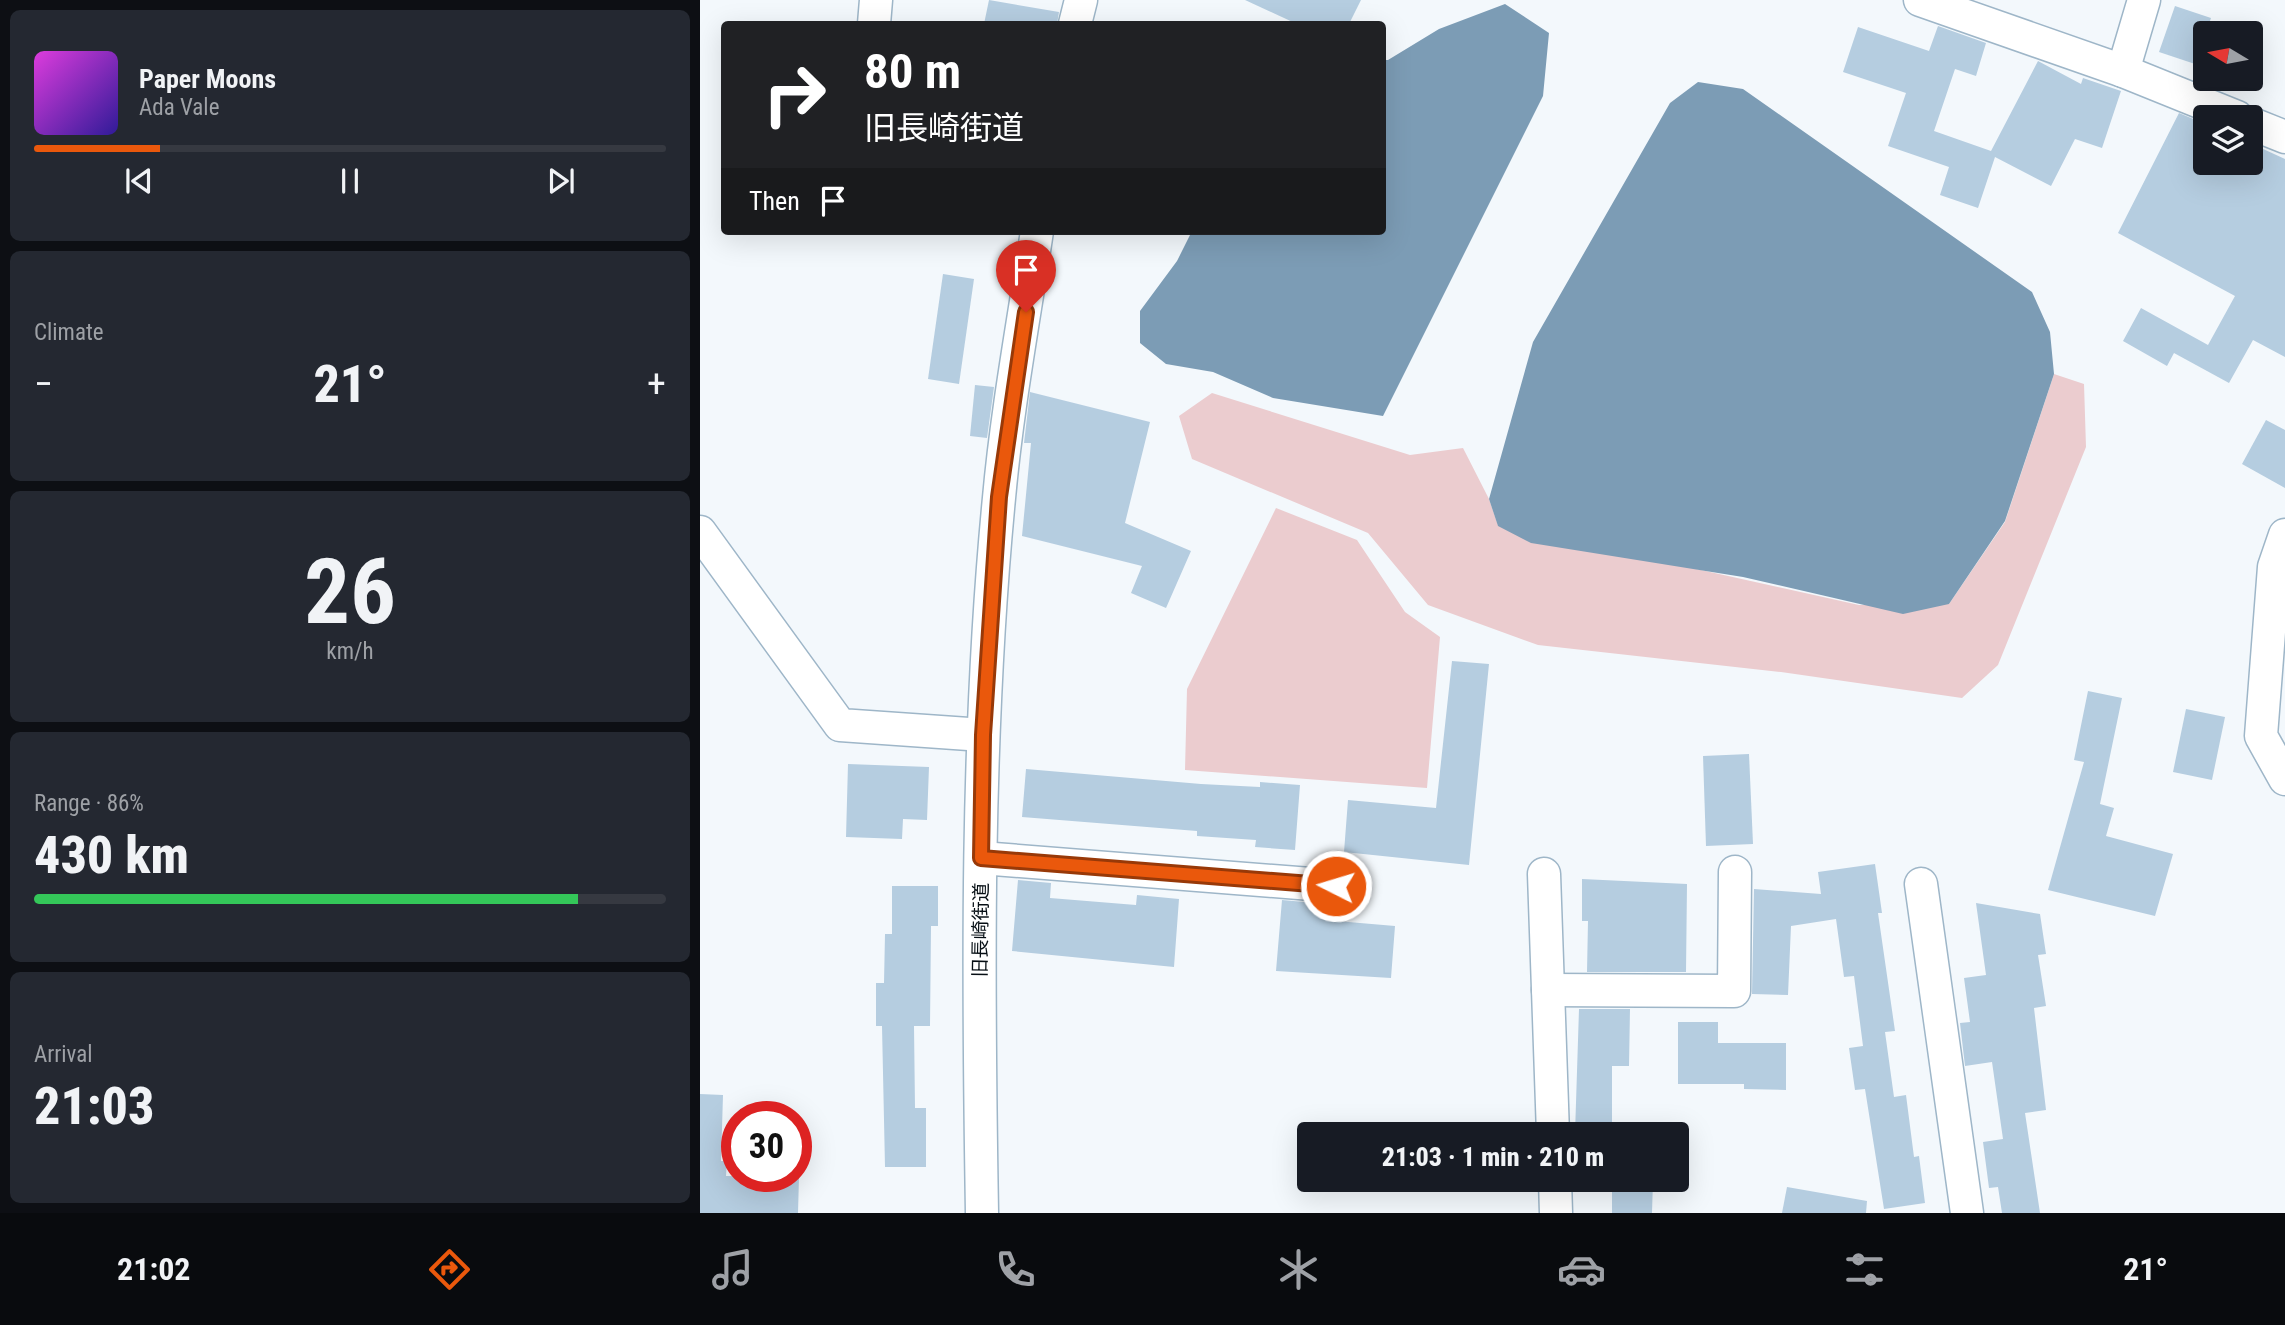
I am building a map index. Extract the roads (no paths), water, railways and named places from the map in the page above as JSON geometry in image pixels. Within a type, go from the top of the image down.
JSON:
[{"type":"street","points":[[874,21],[876,0]]},
{"type":"street","points":[[1076,21],[1081,0]]},
{"type":"street","points":[[1920,0],[2123,71],[2207,105]]},
{"type":"street","points":[[2123,71],[2144,0]]},
{"type":"street","points":[[2263,128],[2285,137]]},
{"type":"street","name":"旧長崎街道","points":[[982,1213],[983,735],[999,497],[1036,235]]},
{"type":"street","points":[[700,532],[840,725],[983,735]]},
{"type":"street","points":[[2285,535],[2274,567],[2278,601],[2261,736],[2285,779]]},
{"type":"street","points":[[981,858],[1336,886]]},
{"type":"street","points":[[1548,990],[1734,991],[1735,872]]},
{"type":"street","points":[[1544,874],[1553,1122]]},
{"type":"street","points":[[1921,884],[1967,1213]]},
{"type":"street","points":[[1555,1192],[1556,1213]]},
{"type":"water","points":[[1505,4],[1549,33],[1543,96],[1383,416],[1273,398],[1213,372],[1166,364],[1140,343],[1140,311],[1177,261],[1190,235],[1386,235],[1386,60],[1439,29]]},
{"type":"water","points":[[1698,82],[1743,89],[2032,292],[2050,332],[2054,374],[2005,521],[1949,604],[1903,614],[1743,577],[1531,543],[1498,526],[1489,499],[1533,342],[1670,103]]}]
